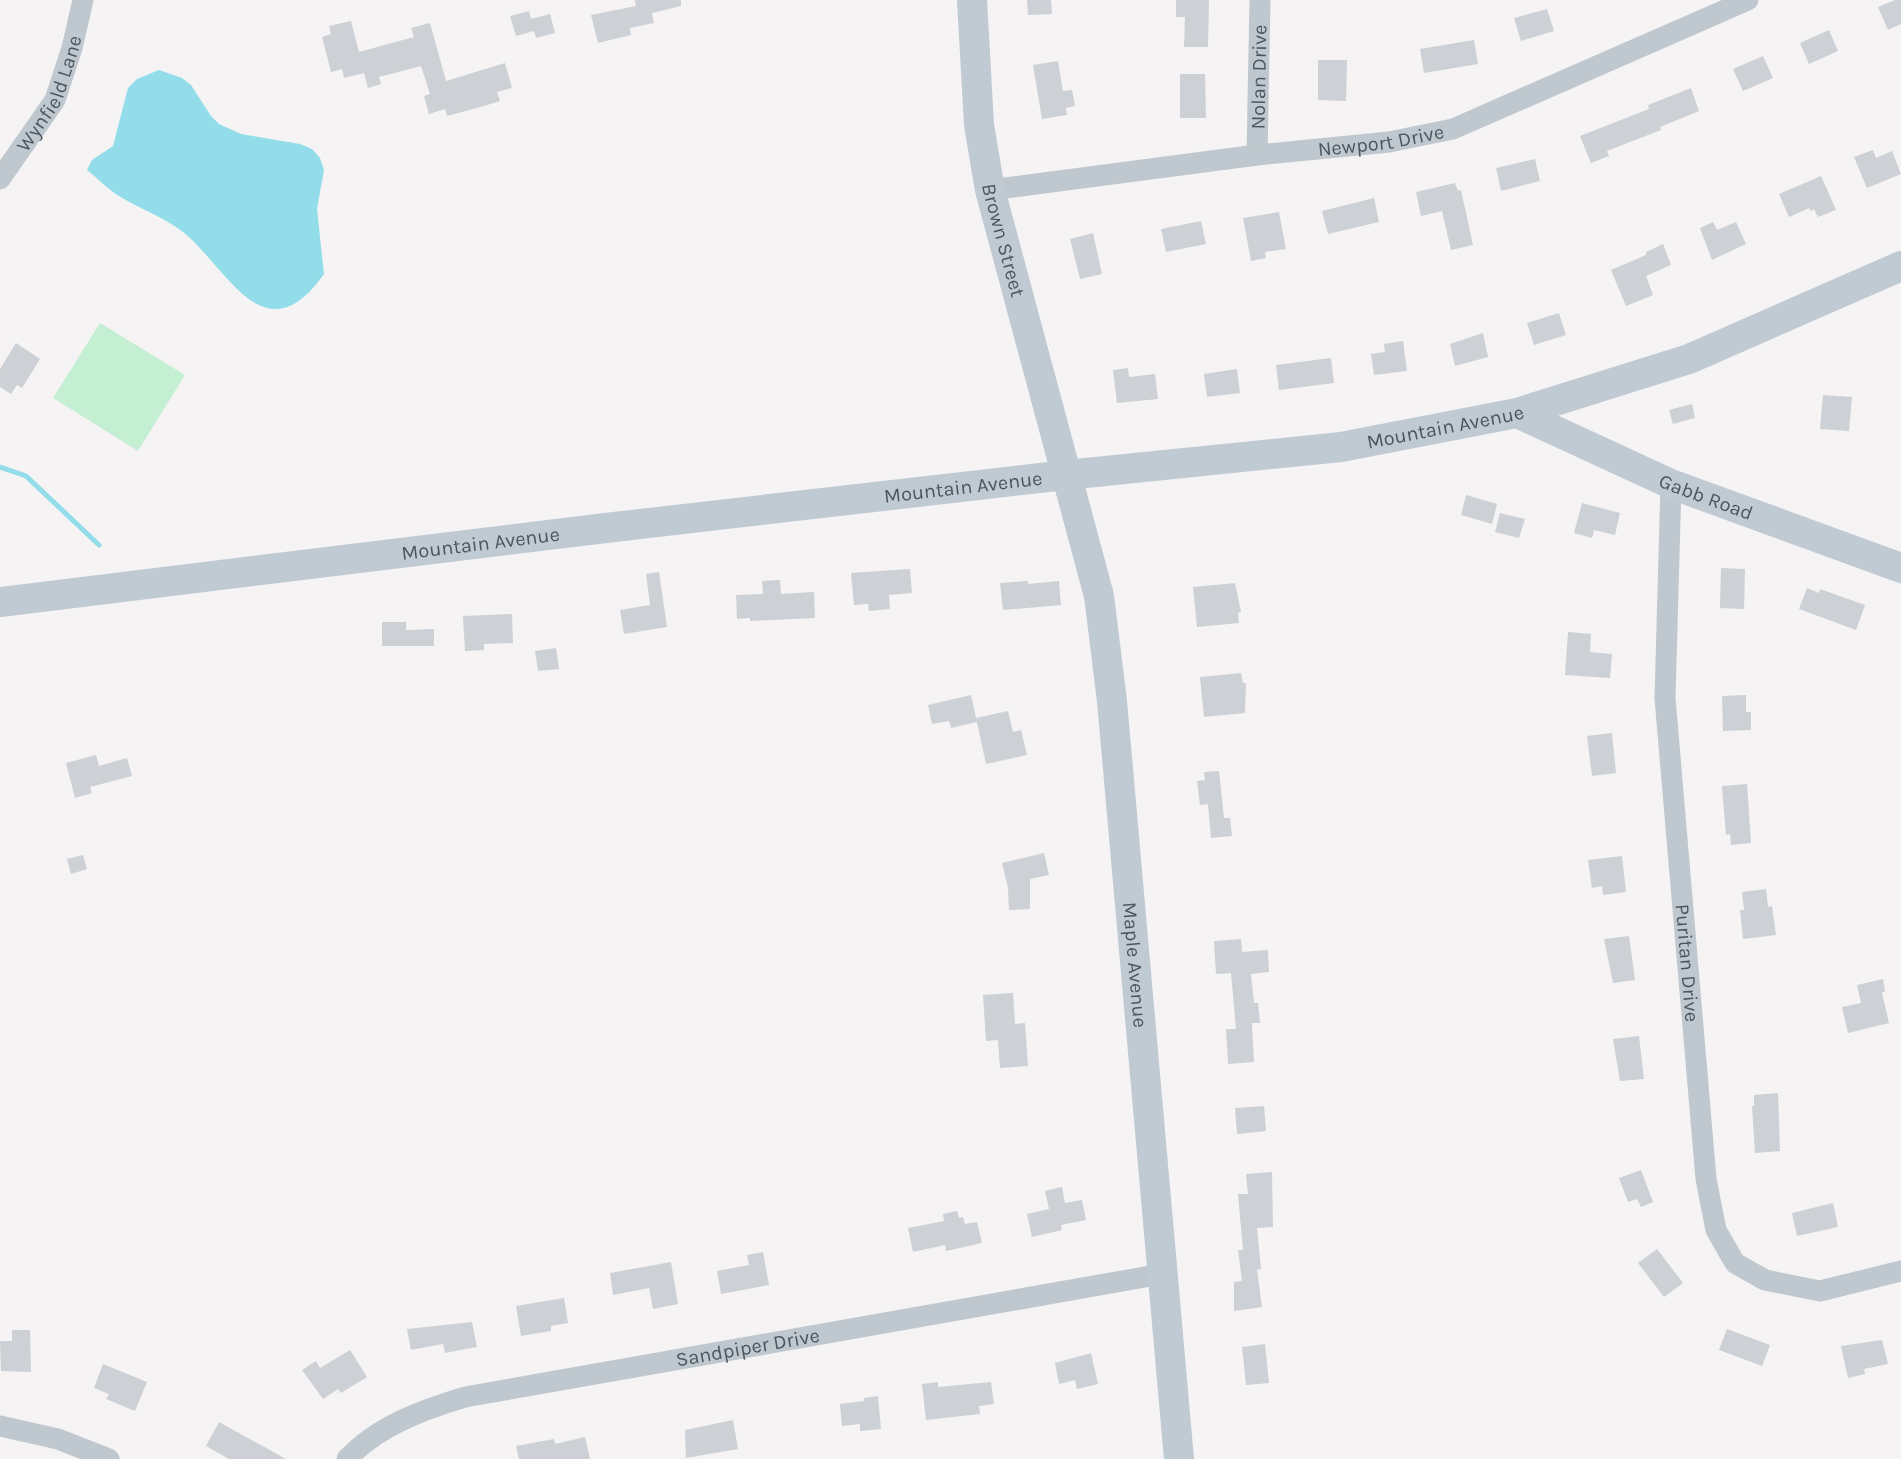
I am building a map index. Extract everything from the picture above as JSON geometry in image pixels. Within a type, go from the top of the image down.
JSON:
[{"type":"main road","name":"Brown Street","points":[[972,0],[972,47],[979,125],[990,190],[1066,475]]},
{"type":"main road","name":"Mountain Avenue","points":[[0,602],[1066,475],[1341,447],[1517,413],[1689,359],[1901,266]]},
{"type":"main road","name":"Gabb Road","points":[[1517,413],[1671,484],[1901,568]]},
{"type":"main road","name":"Maple Avenue","points":[[1066,475],[1099,596],[1110,690],[1179,1459]]},
{"type":"street","name":"Wynfield Lane","points":[[0,179],[55,100],[72,48],[83,0]]},
{"type":"street","name":"Nolan Drive","points":[[1257,155],[1260,0]]},
{"type":"street","name":"Newport Drive","points":[[990,190],[1257,155],[1389,142],[1453,129],[1748,0]]},
{"type":"street","name":"Puritan Drive","points":[[1671,484],[1665,698],[1706,1179],[1716,1230],[1735,1263],[1765,1280],[1820,1292],[1901,1271]]},
{"type":"street","name":"Sandpiper Drive","points":[[347,1459],[386,1427],[436,1406],[465,1397],[1162,1274]]},
{"type":"street","points":[[0,1426],[58,1439],[109,1459]]},
{"type":"green space","points":[[100,323],[185,375],[138,451],[53,398]]},
{"type":"water","points":[[159,70],[182,78],[191,85],[211,116],[219,124],[241,134],[300,144],[312,149],[320,158],[324,170],[317,209],[324,274],[303,298],[283,308],[265,307],[248,298],[183,232],[127,201],[87,170],[92,160],[113,146],[128,88],[137,79]]},
{"type":"building","points":[[635,0],[681,0],[681,6],[652,13],[654,23],[630,28],[631,35],[598,43],[591,15],[636,6]]},
{"type":"building","points":[[1027,0],[1051,0],[1052,14],[1028,15]]},
{"type":"building","points":[[1176,0],[1209,0],[1208,47],[1184,47],[1185,17],[1176,17]]},
{"type":"building","points":[[1901,0],[1901,24],[1888,30],[1878,7]]},
{"type":"building","points":[[1547,9],[1554,31],[1521,41],[1514,18]]},
{"type":"building","points":[[529,11],[531,19],[550,14],[555,33],[536,38],[534,31],[516,36],[510,16]]},
{"type":"building","points":[[351,21],[359,52],[414,37],[411,28],[430,23],[446,81],[505,63],[512,88],[497,92],[500,101],[447,116],[445,109],[429,114],[424,96],[430,94],[421,66],[379,77],[381,84],[368,88],[364,73],[344,78],[342,69],[331,72],[322,37],[331,34],[329,26]]},
{"type":"building","points":[[1829,30],[1838,51],[1809,64],[1800,43]]},
{"type":"building","points":[[1474,40],[1478,64],[1424,73],[1420,49]]},
{"type":"building","points":[[1763,56],[1773,78],[1743,91],[1733,69]]},
{"type":"building","points":[[1318,60],[1347,60],[1346,101],[1318,100]]},
{"type":"building","points":[[1058,61],[1063,91],[1072,90],[1075,106],[1066,108],[1067,115],[1042,119],[1033,65]]},
{"type":"building","points":[[1180,74],[1205,74],[1206,118],[1180,118]]},
{"type":"building","points":[[1691,88],[1699,111],[1660,127],[1661,130],[1607,151],[1609,156],[1591,163],[1580,136],[1649,109],[1648,105]]},
{"type":"building","points":[[1873,150],[1876,158],[1892,151],[1901,174],[1867,188],[1854,157]]},
{"type":"building","points":[[1535,159],[1540,181],[1501,191],[1496,168]]},
{"type":"building","points":[[1821,176],[1836,210],[1818,217],[1814,209],[1811,211],[1809,208],[1789,217],[1779,194]]},
{"type":"building","points":[[1455,183],[1458,191],[1461,190],[1473,245],[1451,250],[1442,211],[1421,216],[1416,192]]},
{"type":"building","points":[[1374,198],[1379,222],[1328,234],[1322,211]]},
{"type":"building","points":[[1279,212],[1286,249],[1265,252],[1266,258],[1251,261],[1243,218]]},
{"type":"building","points":[[1201,221],[1206,244],[1166,252],[1161,229]]},
{"type":"building","points":[[1713,222],[1717,230],[1736,222],[1746,244],[1712,260],[1700,228]]},
{"type":"building","points":[[1093,233],[1102,274],[1080,279],[1070,239]]},
{"type":"building","points":[[1663,244],[1671,265],[1646,276],[1653,295],[1626,306],[1611,270],[1646,255],[1646,252]]},
{"type":"building","points":[[1559,313],[1566,335],[1534,345],[1527,323]]},
{"type":"building","points":[[1483,333],[1488,357],[1455,366],[1450,344]]},
{"type":"building","points":[[1403,341],[1407,371],[1374,375],[1371,354],[1385,352],[1384,344]]},
{"type":"building","points":[[16,343],[40,359],[22,388],[17,385],[11,394],[0,387],[0,369]]},
{"type":"building","points":[[1331,358],[1334,383],[1279,390],[1276,365]]},
{"type":"building","points":[[1128,368],[1129,377],[1155,374],[1158,399],[1117,403],[1113,370]]},
{"type":"building","points":[[1237,369],[1240,393],[1207,397],[1204,374]]},
{"type":"building","points":[[1823,395],[1852,397],[1849,431],[1820,429]]},
{"type":"building","points":[[1692,404],[1695,418],[1673,424],[1669,410]]},
{"type":"building","points":[[1466,495],[1497,504],[1492,524],[1461,515]]},
{"type":"building","points":[[1582,503],[1620,513],[1615,535],[1594,530],[1592,538],[1574,533]]},
{"type":"building","points":[[1500,513],[1525,519],[1519,538],[1495,532]]},
{"type":"building","points":[[1721,568],[1745,569],[1744,609],[1720,608]]},
{"type":"building","points":[[910,569],[912,593],[889,595],[890,609],[869,611],[868,604],[854,605],[851,573]]},
{"type":"building","points":[[659,572],[667,627],[624,634],[620,610],[650,605],[646,574]]},
{"type":"building","points":[[780,580],[781,594],[814,592],[815,618],[750,621],[750,618],[737,619],[736,595],[763,594],[762,581]]},
{"type":"building","points":[[1028,581],[1028,584],[1059,581],[1061,605],[1003,610],[1000,583]]},
{"type":"building","points":[[1235,583],[1241,612],[1238,613],[1239,623],[1197,627],[1193,587]]},
{"type":"building","points":[[1807,588],[1819,593],[1820,589],[1865,605],[1856,630],[1799,609]]},
{"type":"building","points":[[512,614],[513,643],[484,644],[484,650],[465,651],[463,616]]},
{"type":"building","points":[[382,622],[406,622],[406,630],[434,629],[434,646],[382,646]]},
{"type":"building","points":[[1568,632],[1591,634],[1590,652],[1612,654],[1610,678],[1565,675]]},
{"type":"building","points":[[556,648],[559,669],[538,671],[535,651]]},
{"type":"building","points":[[1241,673],[1243,683],[1246,683],[1245,713],[1204,717],[1200,677]]},
{"type":"building","points":[[971,695],[977,722],[951,728],[949,721],[932,724],[928,705]]},
{"type":"building","points":[[1746,695],[1746,712],[1751,712],[1751,730],[1723,731],[1722,696]]},
{"type":"building","points":[[1008,711],[1013,732],[1021,730],[1027,755],[986,764],[976,718]]},
{"type":"building","points":[[1612,733],[1616,773],[1592,776],[1587,736]]},
{"type":"building","points":[[96,755],[99,766],[127,758],[132,776],[90,787],[92,793],[75,798],[66,763]]},
{"type":"building","points":[[1219,771],[1224,818],[1230,818],[1232,836],[1211,838],[1208,804],[1200,805],[1197,781],[1205,780],[1204,772]]},
{"type":"building","points":[[1747,784],[1751,843],[1731,845],[1730,834],[1726,835],[1722,786]]},
{"type":"building","points":[[1044,853],[1049,875],[1030,879],[1030,909],[1009,910],[1008,888],[1002,863]]},
{"type":"building","points":[[83,855],[87,869],[71,874],[67,859]]},
{"type":"building","points":[[1622,856],[1626,892],[1603,895],[1602,886],[1592,888],[1588,860]]},
{"type":"building","points":[[1766,889],[1768,907],[1772,906],[1776,935],[1743,939],[1740,910],[1744,910],[1742,892]]},
{"type":"building","points":[[1629,936],[1635,980],[1613,983],[1604,939]]},
{"type":"building","points":[[1241,939],[1242,952],[1268,950],[1269,972],[1251,974],[1254,1003],[1258,1003],[1260,1023],[1252,1023],[1254,1062],[1228,1064],[1226,1029],[1236,1029],[1231,973],[1216,974],[1214,941]]},
{"type":"building","points":[[1883,979],[1885,991],[1882,993],[1889,1023],[1848,1033],[1842,1007],[1861,1003],[1857,985]]},
{"type":"building","points":[[1013,993],[1015,1024],[1025,1023],[1028,1066],[1000,1068],[998,1040],[986,1041],[983,995]]},
{"type":"building","points":[[1639,1036],[1644,1079],[1620,1081],[1613,1039]]},
{"type":"building","points":[[1778,1093],[1780,1151],[1755,1153],[1752,1106],[1754,1106],[1754,1095]]},
{"type":"building","points":[[1264,1106],[1266,1131],[1237,1134],[1235,1108]]},
{"type":"building","points":[[1641,1170],[1653,1202],[1641,1207],[1637,1199],[1628,1202],[1619,1178]]},
{"type":"building","points":[[1272,1172],[1273,1227],[1257,1228],[1261,1269],[1257,1270],[1262,1307],[1234,1311],[1234,1282],[1242,1281],[1238,1250],[1243,1250],[1238,1194],[1248,1194],[1246,1174]]},
{"type":"building","points":[[1062,1187],[1065,1203],[1082,1200],[1086,1220],[1061,1225],[1062,1230],[1032,1237],[1027,1214],[1049,1209],[1045,1191]]},
{"type":"building","points":[[1833,1203],[1838,1227],[1797,1236],[1792,1213]]},
{"type":"building","points":[[957,1211],[959,1218],[963,1217],[965,1224],[977,1222],[982,1243],[946,1251],[945,1245],[913,1252],[908,1228],[944,1221],[943,1214]]},
{"type":"building","points":[[1657,1249],[1683,1283],[1664,1297],[1638,1263]]},
{"type":"building","points":[[763,1252],[769,1285],[721,1294],[717,1271],[749,1265],[747,1255]]},
{"type":"building","points":[[671,1262],[678,1304],[653,1309],[649,1288],[613,1295],[610,1273]]},
{"type":"building","points":[[564,1298],[568,1323],[551,1326],[551,1331],[521,1336],[516,1306]]},
{"type":"building","points":[[472,1322],[477,1347],[445,1353],[443,1344],[411,1350],[407,1329]]},
{"type":"building","points":[[1727,1329],[1770,1345],[1762,1366],[1719,1350]]},
{"type":"building","points":[[12,1330],[30,1330],[31,1372],[1,1371],[0,1341],[12,1341]]},
{"type":"building","points":[[1882,1340],[1888,1364],[1864,1369],[1865,1374],[1848,1378],[1841,1346]]},
{"type":"building","points":[[1265,1344],[1269,1383],[1246,1385],[1242,1347]]},
{"type":"building","points":[[350,1350],[367,1377],[341,1393],[338,1389],[323,1399],[302,1370],[316,1361],[320,1368]]},
{"type":"building","points":[[1091,1353],[1098,1384],[1077,1389],[1075,1380],[1059,1384],[1055,1363]]},
{"type":"building","points":[[103,1364],[147,1382],[135,1411],[106,1399],[109,1394],[94,1388]]},
{"type":"building","points":[[938,1382],[938,1387],[991,1382],[994,1404],[979,1406],[980,1414],[926,1420],[922,1384]]},
{"type":"building","points":[[878,1396],[881,1429],[860,1431],[860,1424],[842,1426],[840,1404],[864,1401],[864,1398]]},
{"type":"building","points":[[733,1420],[738,1449],[686,1458],[685,1430]]},
{"type":"building","points":[[219,1422],[286,1459],[229,1459],[206,1446]]},
{"type":"building","points":[[585,1437],[590,1459],[519,1459],[516,1446],[554,1439],[555,1444]]},
{"type":"waterway","points":[[0,467],[26,476],[99,545]]}]
